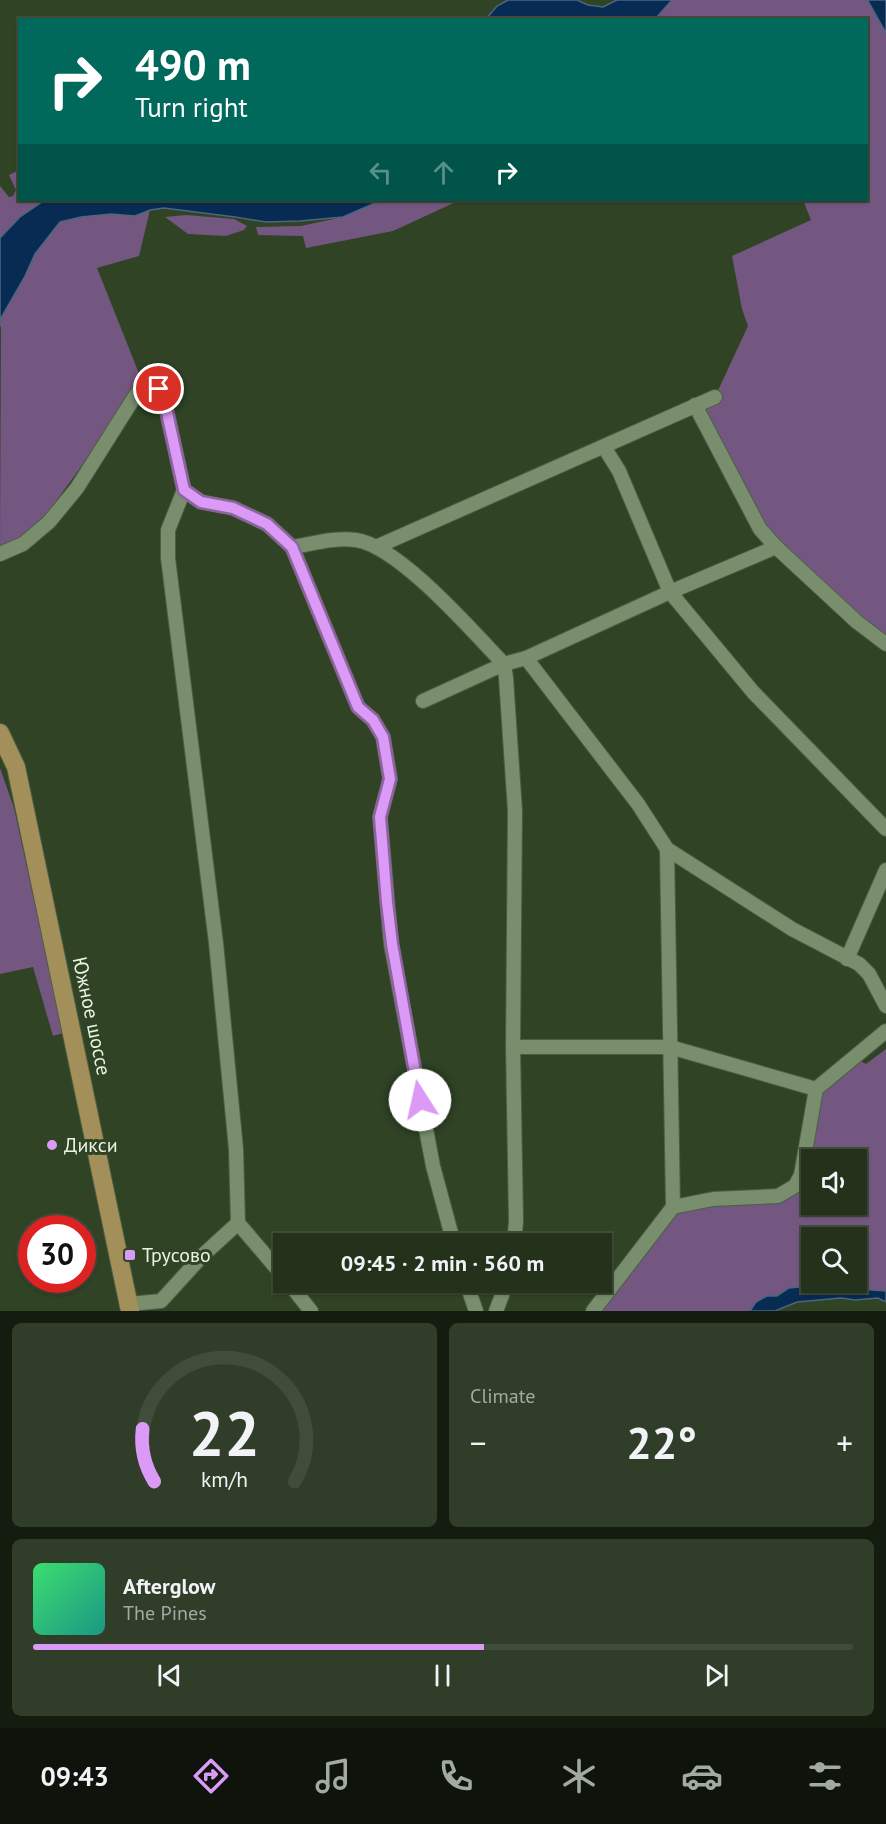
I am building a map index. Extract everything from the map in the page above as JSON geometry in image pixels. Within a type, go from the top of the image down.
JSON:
[{"type":"main road","name":"Южное шоссе","points":[[0,733],[16,767],[129,1308]]},
{"type":"street","points":[[0,554],[23,544],[50,522],[77,488],[137,393],[153,381],[164,399],[184,490],[168,530],[168,558],[216,944],[236,1149],[238,1223],[273,1263]]},
{"type":"street","points":[[376,547],[715,397]]},
{"type":"street","points":[[695,405],[760,530],[857,622],[886,644]]},
{"type":"street","points":[[604,447],[619,471],[670,592],[753,692],[886,829]]},
{"type":"street","points":[[184,490],[201,502],[233,508],[267,524],[292,547],[358,707],[373,720],[383,737],[390,779],[380,817],[392,944],[433,1166],[451,1233]]},
{"type":"street","points":[[292,547],[342,539],[358,540],[376,547],[416,574],[504,664],[515,811],[513,1047],[515,1233]]},
{"type":"street","points":[[423,701],[776,547]]},
{"type":"street","points":[[526,658],[638,804],[667,849],[792,929],[859,964],[869,974],[886,1006]]},
{"type":"street","points":[[593,1311],[673,1207],[667,849]]},
{"type":"street","points":[[847,959],[886,870]]},
{"type":"street","points":[[673,1207],[713,1199],[778,1196],[795,1186],[801,1175],[816,1089],[886,1031]]},
{"type":"street","points":[[513,1047],[670,1047],[816,1089]]},
{"type":"street","points":[[129,1308],[158,1306],[202,1256],[238,1223]]},
{"type":"street","points":[[297,1293],[311,1311]]},
{"type":"street","points":[[470,1293],[477,1311]]},
{"type":"street","points":[[496,1311],[503,1293]]},
{"type":"shaded area","points":[[672,0],[867,0],[886,33],[886,639],[863,621],[763,527],[701,407],[715,397],[748,326],[742,309],[732,256],[811,220],[803,201],[868,201],[868,18],[657,18]]},
{"type":"shaded area","points":[[18,170],[18,201],[44,201],[20,217],[0,238],[0,186],[9,197],[13,196],[16,190],[9,175]]},
{"type":"shaded area","points":[[380,201],[458,201],[393,231],[306,248],[303,236],[258,235],[256,227],[301,226],[343,217]]},
{"type":"shaded area","points":[[150,210],[139,256],[97,268],[140,379],[112,424],[46,515],[26,534],[0,547],[1,318],[35,254],[60,222],[111,214],[135,216]]},
{"type":"shaded area","points":[[186,215],[234,219],[247,226],[244,230],[226,236],[188,234],[165,217]]},
{"type":"shaded area","points":[[0,768],[14,808],[63,1033],[53,1036],[33,967],[0,974]]},
{"type":"shaded area","points":[[886,1049],[886,1291],[867,1290],[867,1227],[801,1227],[801,1287],[789,1288],[777,1296],[767,1296],[752,1311],[596,1311],[677,1209],[789,1197],[801,1159],[801,1215],[867,1215],[867,1149],[804,1149],[823,1089],[859,1060],[866,1064]]},
{"type":"water","points":[[508,0],[577,0],[588,5],[603,7],[617,0],[672,0],[656,18],[487,18],[497,6]]},
{"type":"water","points":[[886,0],[886,33],[868,1]]},
{"type":"water","points":[[44,201],[380,201],[343,217],[300,221],[266,222],[164,208],[135,216],[111,214],[60,222],[35,254],[1,318],[0,327],[0,238],[20,217]]},
{"type":"water","points":[[801,1287],[801,1293],[886,1291],[886,1302],[878,1298],[855,1300],[841,1298],[797,1302],[775,1311],[750,1311],[756,1302],[767,1296],[777,1296],[789,1288]]},
{"type":"place","name":"Дикси","points":[[52,1145]]},
{"type":"place","name":"Трусово","points":[[130,1255]]},
{"type":"route","points":[[159,389],[164,399],[184,490],[201,502],[233,508],[267,524],[292,547],[358,707],[373,720],[383,737],[390,779],[380,817],[392,944],[420,1100]]}]
